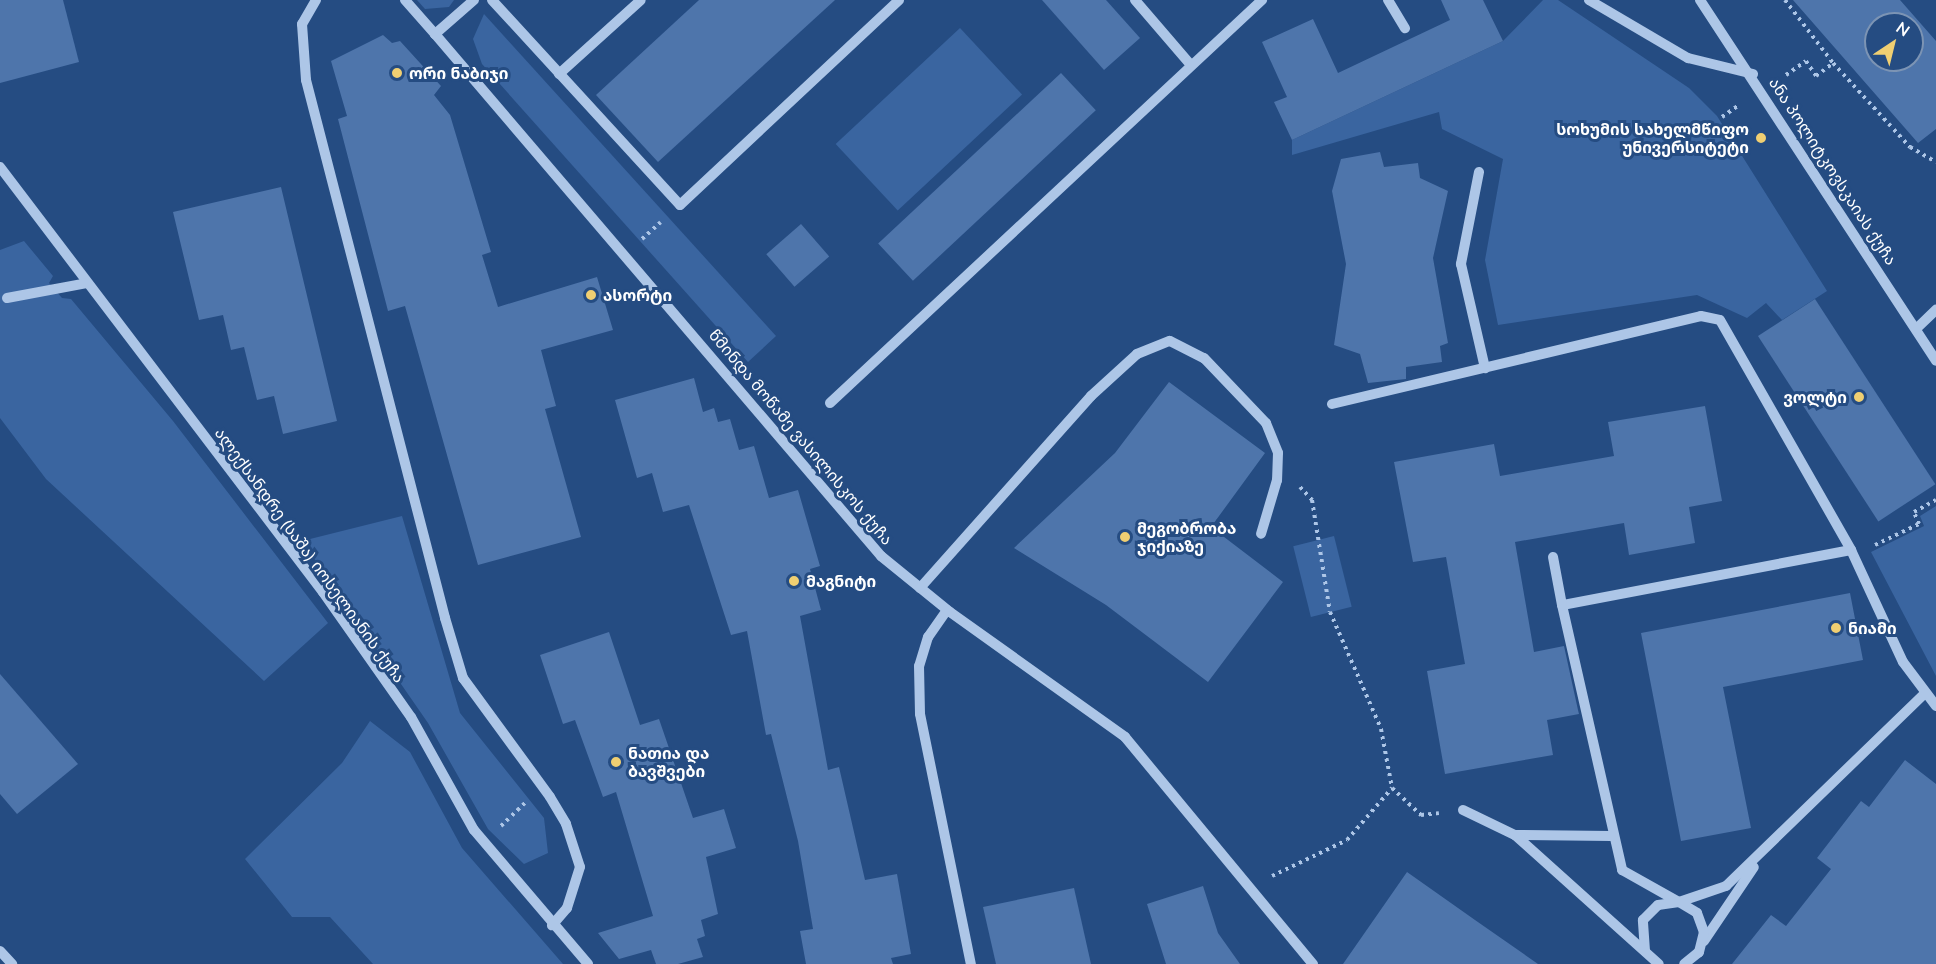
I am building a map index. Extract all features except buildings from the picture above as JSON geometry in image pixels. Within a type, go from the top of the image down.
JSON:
[{"type":"street","points":[[316,0],[302,24],[306,80],[445,618],[463,678],[550,797],[566,824],[580,867],[567,908],[552,925]]},
{"type":"street","name":"წმინდა მოწამე ვასილისკოს ქუჩა","points":[[405,0],[881,556],[947,610],[1125,737],[1313,964]]},
{"type":"street","points":[[435,34],[474,0]]},
{"type":"street","points":[[492,0],[680,206],[899,0]]},
{"type":"street","points":[[559,74],[641,0]]},
{"type":"street","points":[[1135,0],[1190,64]]},
{"type":"street","points":[[830,403],[1190,64],[1262,0]]},
{"type":"street","points":[[1388,0],[1405,28]]},
{"type":"street","points":[[1589,0],[1688,58],[1752,74]]},
{"type":"street","name":"ანა პოლიტკოვსკაიას ქუჩა","points":[[1700,0],[1752,74],[1916,329],[1932,345],[1936,362]]},
{"type":"street","name":"ალექსანდრე (საშა) იოსელიანის ქუჩა","points":[[0,167],[323,592],[411,717],[474,830],[552,925],[588,964]]},
{"type":"street","points":[[1479,172],[1461,264],[1485,368]]},
{"type":"street","points":[[7,298],[87,283]]},
{"type":"street","points":[[1916,329],[1936,310]]},
{"type":"street","points":[[1332,404],[1701,316],[1720,320],[1852,553],[1903,662],[1924,693],[1936,706]]},
{"type":"street","points":[[920,588],[1091,396],[1137,354],[1170,341],[1204,358],[1266,423],[1278,453],[1277,480],[1261,534]]},
{"type":"street","points":[[1562,605],[1852,553]]},
{"type":"street","points":[[1553,558],[1611,836],[1622,870],[1679,902],[1702,921],[1704,942]]},
{"type":"street","points":[[947,610],[928,637],[919,666],[920,714],[971,964]]},
{"type":"street","points":[[1657,962],[1641,941],[1643,920],[1658,905],[1679,902],[1726,886],[1763,855],[1924,693]]},
{"type":"street","points":[[1463,810],[1515,835],[1657,962]]},
{"type":"street","points":[[1515,835],[1611,836]]},
{"type":"street","points":[[1684,964],[1704,942],[1763,855]]},
{"type":"street","points":[[0,951],[12,964]]},
{"type":"path","points":[[1785,0],[1833,63],[1910,147],[1936,162]]},
{"type":"path","points":[[1786,75],[1806,61],[1816,76],[1833,63]]},
{"type":"path","points":[[1722,117],[1740,105]]},
{"type":"path","points":[[1277,480],[1300,487],[1312,500],[1330,612],[1381,729],[1392,788],[1421,815],[1463,810]]},
{"type":"path","points":[[1852,553],[1919,524],[1914,512],[1936,500]]},
{"type":"path","points":[[1250,888],[1347,840],[1392,788]]},
{"type":"path","points":[[498,828],[520,812],[523,803]]},
{"type":"shaded area","points":[[417,0],[454,0],[449,7],[425,9]]},
{"type":"shaded area","points":[[1543,0],[1558,0],[1689,88],[1717,116],[1827,291],[1782,320],[1766,303],[1747,318],[1697,295],[1498,325],[1485,260],[1503,159],[1442,129],[1439,112],[1292,155],[1292,140],[1503,41]]},
{"type":"shaded area","points":[[484,14],[776,336],[748,362],[482,64],[473,39]]},
{"type":"shaded area","points":[[960,28],[1022,95],[898,210],[836,144]]},
{"type":"shaded area","points":[[24,241],[53,276],[49,283],[62,298],[71,299],[173,421],[328,623],[264,681],[46,479],[0,418],[0,250]]},
{"type":"shaded area","points":[[1936,506],[1936,676],[1871,552],[1924,526],[1920,516]]},
{"type":"shaded area","points":[[402,516],[460,713],[544,818],[548,853],[524,864],[488,829],[428,723],[302,541]]},
{"type":"shaded area","points":[[1334,536],[1352,607],[1311,617],[1293,546]]},
{"type":"shaded area","points":[[370,721],[410,752],[462,848],[563,964],[373,964],[330,917],[292,917],[245,859],[342,763]]},
{"type":"place","name":"ორი ნაბიჯი","points":[[397,73]]},
{"type":"place","name":"სოხუმის სახელმწიფო უნივერსიტეტი","points":[[1761,138]]},
{"type":"place","name":"ასორტი","points":[[591,295]]},
{"type":"place","name":"ვოლტი","points":[[1859,397]]},
{"type":"place","name":"მეგობრობა ჯიქიაზე","points":[[1125,537]]},
{"type":"place","name":"მაგნიტი","points":[[794,581]]},
{"type":"place","name":"ნიამი","points":[[1836,628]]},
{"type":"place","name":"ნათია და ბავშვები","points":[[616,762]]}]
